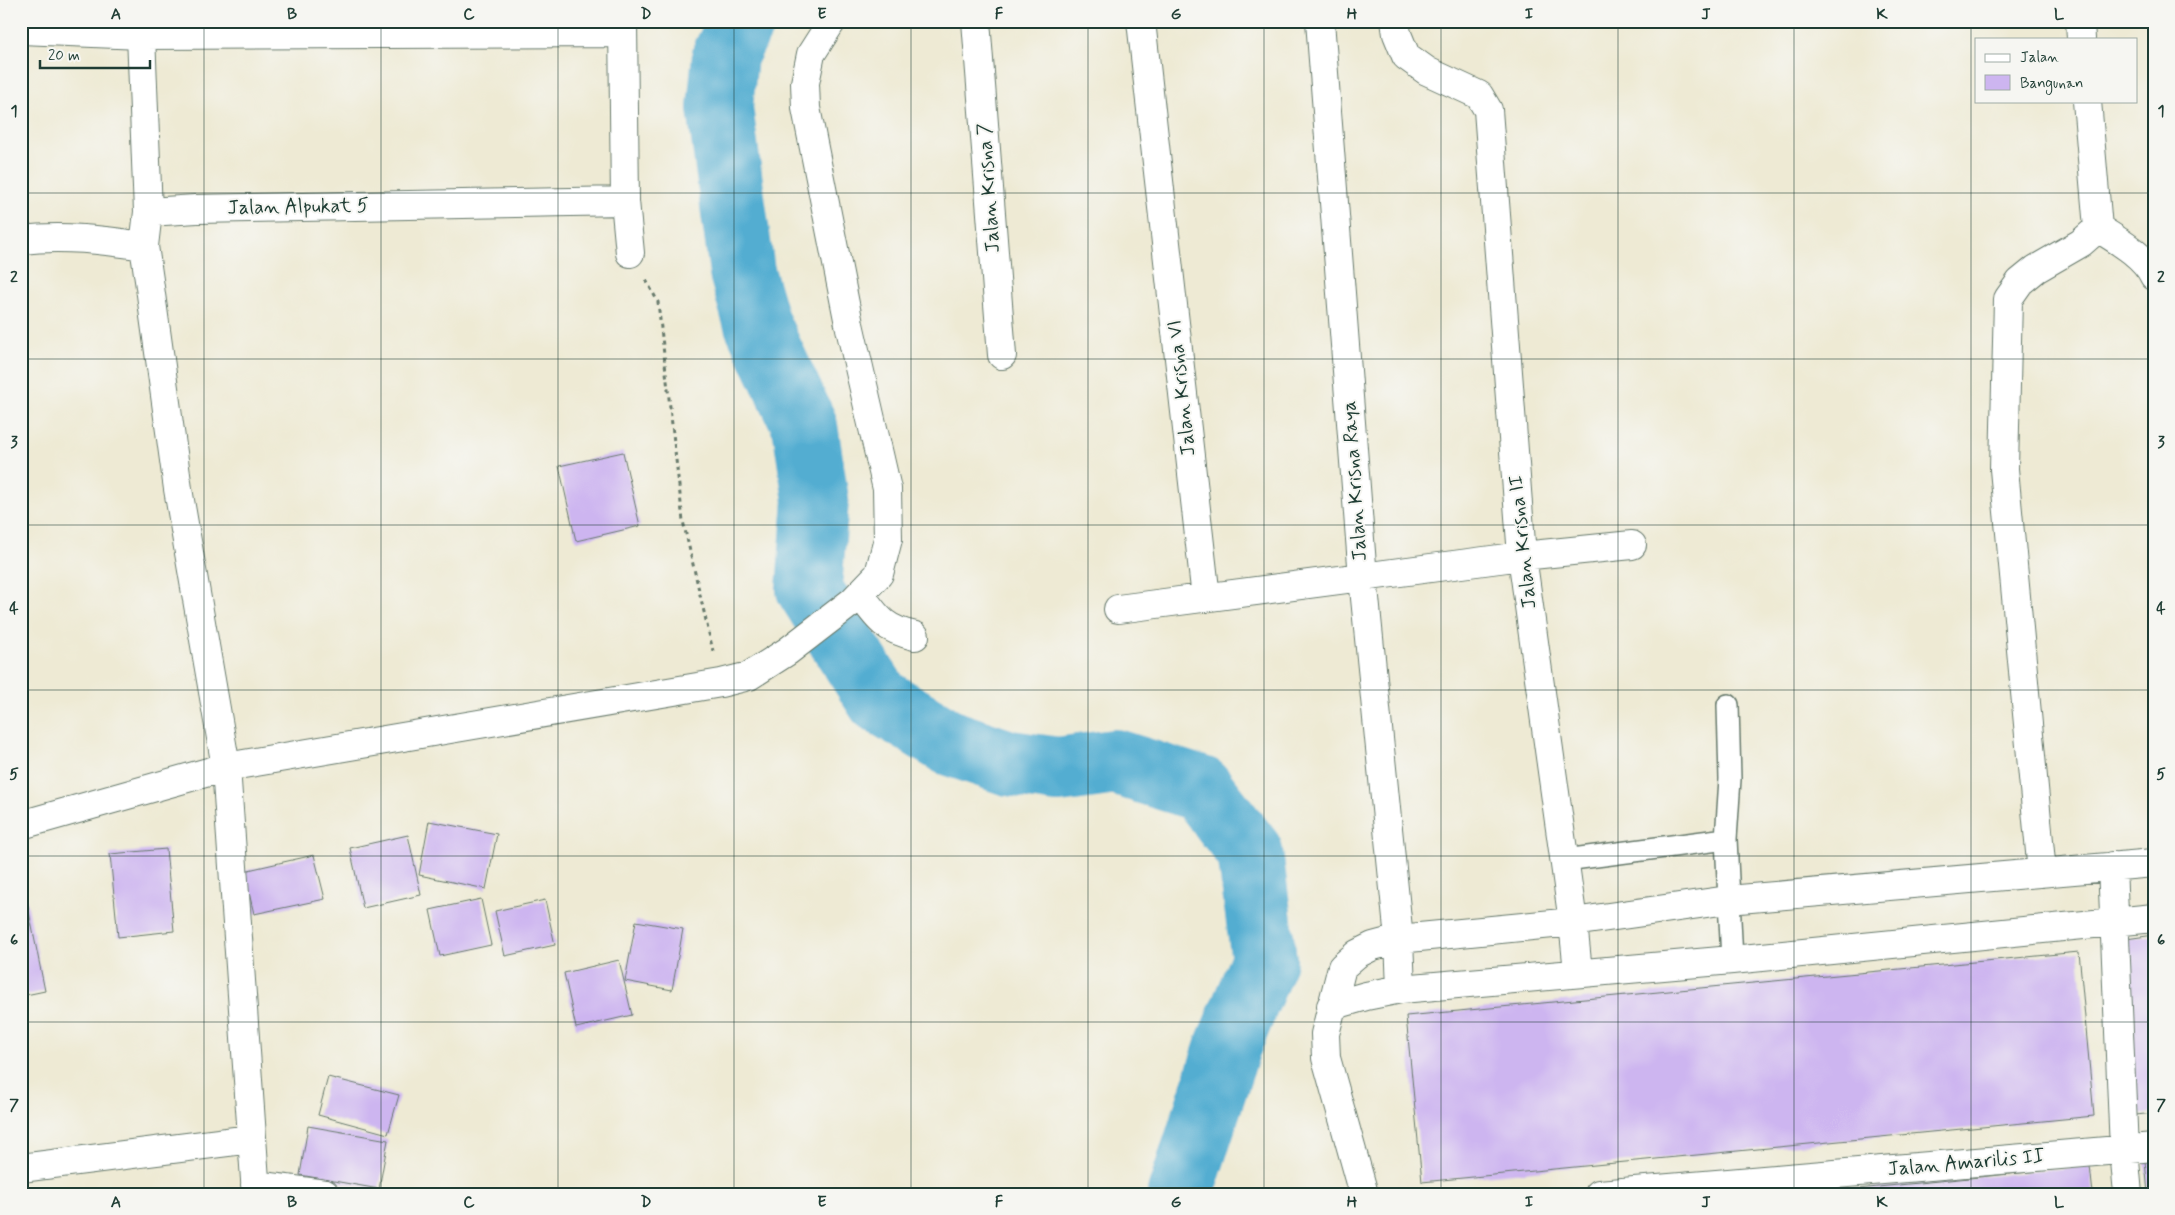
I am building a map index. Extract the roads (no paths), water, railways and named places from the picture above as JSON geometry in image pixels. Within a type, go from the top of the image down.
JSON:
[{"type":"street","points":[[21,825],[226,766],[721,683],[748,676],[788,651],[857,598],[879,574],[888,540],[887,489],[849,324],[806,108],[805,83],[811,54],[832,21]]},
{"type":"street","name":"Jalan Krisna 7","points":[[976,21],[1002,355]]},
{"type":"street","name":"Jalan Krisna VI","points":[[1141,21],[1206,598]]},
{"type":"street","name":"Jalan Krisna Raya","points":[[1320,21],[1363,578],[1399,939],[1400,989]]},
{"type":"street","name":"Jalan Krisna II","points":[[1395,21],[1397,34],[1406,56],[1427,71],[1479,95],[1488,110],[1522,556],[1565,860],[1578,972]]},
{"type":"street","points":[[2080,21],[2081,38]]},
{"type":"street","points":[[21,30],[141,35],[623,27],[625,201],[630,252]]},
{"type":"street","points":[[141,35],[148,212],[144,246],[178,489],[226,766],[256,1189],[325,1194]]},
{"type":"street","points":[[2087,102],[2098,228]]},
{"type":"street","name":"Jalan Alpukat 5","points":[[148,212],[197,209],[625,201]]},
{"type":"street","points":[[2098,228],[2126,246],[2154,276]]},
{"type":"street","points":[[2042,873],[2004,469],[2008,299],[2020,282],[2036,269],[2081,243],[2098,228]]},
{"type":"street","points":[[21,240],[83,238],[144,246]]},
{"type":"street","points":[[1118,609],[1522,556],[1632,545]]},
{"type":"street","points":[[857,598],[889,628],[915,636]]},
{"type":"street","points":[[1364,1194],[1326,1058],[1325,1034],[1342,967],[1357,954],[1373,946],[1399,939],[1573,922],[1728,900],[2154,863]]},
{"type":"street","points":[[2112,866],[2124,1150],[2128,1194]]},
{"type":"street","points":[[1331,1006],[1400,989],[1732,960],[2154,918]]},
{"type":"street","points":[[21,1168],[252,1139]]},
{"type":"street","name":"Jalan Amarilis II","points":[[1599,1194],[2154,1146]]},
{"type":"lane","points":[[1728,706],[1730,779],[1726,839],[1732,960]]},
{"type":"lane","points":[[1565,860],[1726,839]]},
{"type":"waterway","points":[[742,21],[725,55],[720,108],[742,272],[757,324],[805,426],[816,500],[809,589],[879,700],[950,743],[1009,763],[1058,770],[1115,762],[1201,789],[1250,852],[1264,960],[1228,1046],[1180,1194]]}]
